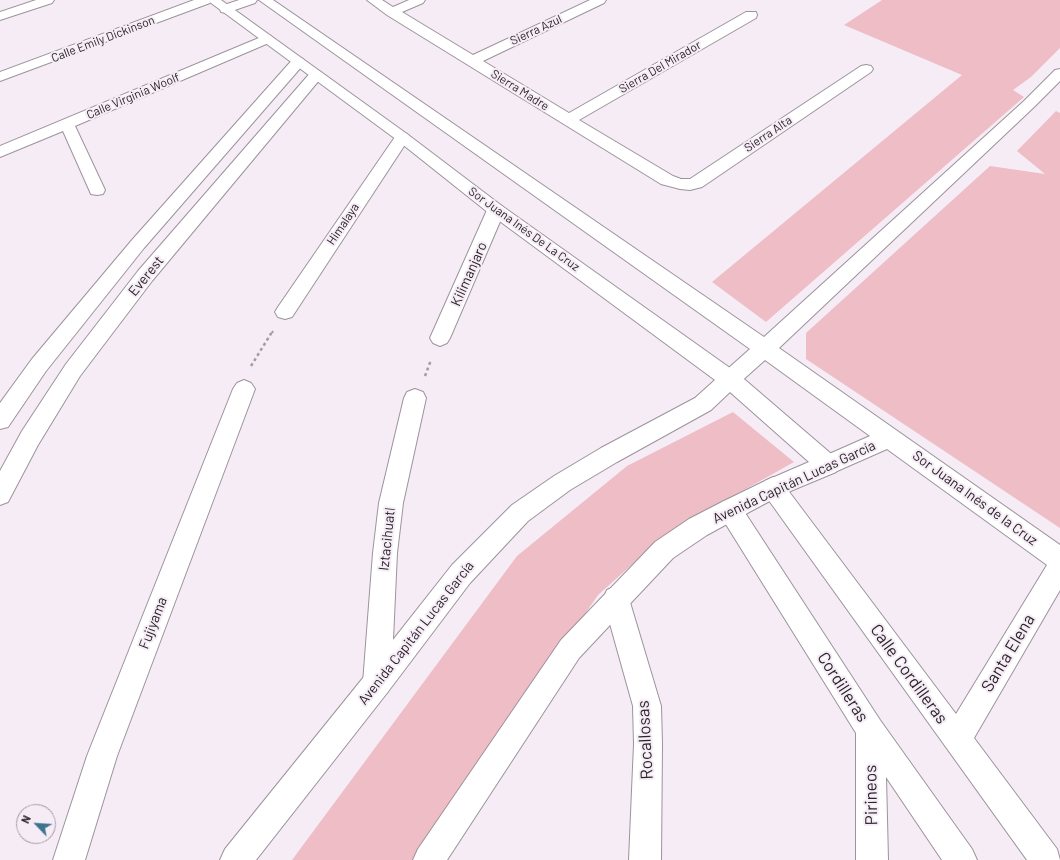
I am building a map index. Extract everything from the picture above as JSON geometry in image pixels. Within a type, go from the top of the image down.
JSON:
[{"type":"street","points":[[0,16],[48,0]]},
{"type":"street","name":"Calle Emily Dickinson","points":[[0,77],[216,2],[251,0]]},
{"type":"street","points":[[265,0],[765,349]]},
{"type":"street","name":"Sierra Madre","points":[[373,0],[667,180]]},
{"type":"street","points":[[392,12],[419,0]]},
{"type":"street","name":"Sierra Azul","points":[[472,61],[600,0]]},
{"type":"street","name":"Sor Juana Inés De La Cruz","points":[[216,2],[402,137],[496,210],[730,379],[828,465]]},
{"type":"street","name":"Sierra Del Mirador","points":[[568,120],[751,15]]},
{"type":"street","name":"Calle Virginia Woolf","points":[[0,152],[266,39]]},
{"type":"street","name":"Everest","points":[[0,420],[43,360],[138,244],[298,62]]},
{"type":"street","name":"Sierra Alta","points":[[667,180],[680,184],[690,185],[696,183],[866,68]]},
{"type":"street","name":"Avenida Capitán Lucas García","points":[[236,860],[377,683],[461,574],[520,513],[562,483],[602,459],[703,404],[765,349],[1029,104],[1060,73]]},
{"type":"street","name":"Everest","points":[[0,494],[30,438],[73,370],[144,276],[316,75]]},
{"type":"street","points":[[67,124],[97,190]]},
{"type":"street","name":"Himalaya","points":[[285,312],[402,137]]},
{"type":"street","name":"Kilimanjaro","points":[[440,338],[496,210]]},
{"type":"street","name":"Sor Juana Inés de la Cruz","points":[[765,349],[1060,560]]},
{"type":"street","name":"Fujiyama","points":[[69,860],[105,748],[244,389]]},
{"type":"street","name":"Iztacihuatl","points":[[377,683],[385,553],[391,503],[415,398]]},
{"type":"street","name":"Avenida Capitán Lucas García","points":[[429,860],[570,649],[664,550],[698,528],[773,488],[890,437]]},
{"type":"street","name":"Calle Cordilleras","points":[[773,488],[1046,860]]},
{"type":"street","name":"Cordilleras","points":[[730,510],[870,730],[961,860]]},
{"type":"street","name":"Santa Elena","points":[[957,740],[1060,566]]},
{"type":"street","name":"Rocallosas","points":[[616,600],[647,706],[648,744],[645,860]]},
{"type":"street","name":"Pirineos","points":[[870,730],[872,860]]},
{"type":"path","points":[[244,389],[251,367],[285,312]]},
{"type":"path","points":[[415,398],[440,338]]},
{"type":"shaded area","points":[[882,0],[1060,0],[1060,48],[1031,77],[1013,90],[1024,97],[766,322],[712,282],[962,75],[844,25]]},
{"type":"shaded area","points":[[1056,111],[1060,113],[1060,528],[806,359],[806,333],[990,166],[1045,174],[1017,151]]},
{"type":"shaded area","points":[[733,412],[794,462],[666,534],[598,595],[417,860],[292,860],[517,556],[627,466]]}]
